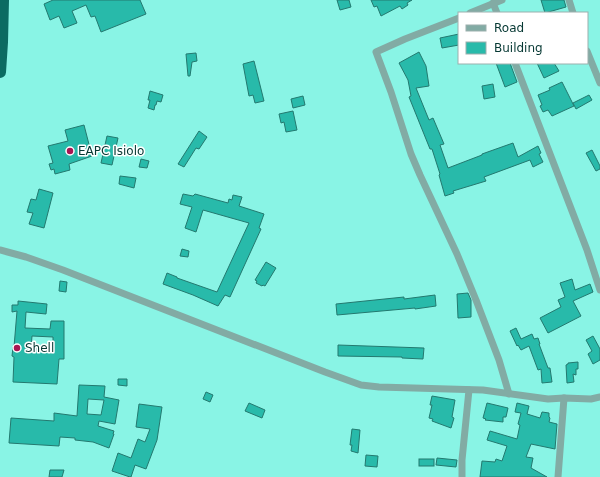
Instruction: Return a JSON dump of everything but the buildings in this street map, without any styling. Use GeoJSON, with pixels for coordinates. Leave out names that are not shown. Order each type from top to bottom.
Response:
{"type":"FeatureCollection","features":[{"type":"Feature","properties":{"kind":"highway"},"geometry":{"type":"LineString","coordinates":[[0,72],[3,0]]}},
{"type":"Feature","properties":{"kind":"street"},"geometry":{"type":"LineString","coordinates":[[472,12],[502,0]]}},
{"type":"Feature","properties":{"kind":"street"},"geometry":{"type":"LineString","coordinates":[[569,0],[573,12]]}},
{"type":"Feature","properties":{"kind":"street"},"geometry":{"type":"LineString","coordinates":[[493,3],[497,12]]}},
{"type":"Feature","properties":{"kind":"street"},"geometry":{"type":"LineString","coordinates":[[458,18],[376,52],[391,92],[411,154],[457,254],[476,300],[499,360],[509,394]]}},
{"type":"Feature","properties":{"kind":"street"},"geometry":{"type":"LineString","coordinates":[[588,53],[600,83]]}},
{"type":"Feature","properties":{"kind":"street"},"geometry":{"type":"LineString","coordinates":[[515,64],[587,250],[600,290]]}},
{"type":"Feature","properties":{"kind":"street"},"geometry":{"type":"LineString","coordinates":[[0,250],[63,270],[361,385],[379,388],[483,390],[548,399],[591,399],[600,397]]}},
{"type":"Feature","properties":{"kind":"street"},"geometry":{"type":"LineString","coordinates":[[462,477],[462,460],[469,390]]}},
{"type":"Feature","properties":{"kind":"street"},"geometry":{"type":"LineString","coordinates":[[558,477],[564,398]]}},
{"type":"Feature","properties":{"kind":"place","name":"EAPC Isiolo"},"geometry":{"type":"Point","coordinates":[70,151]}},
{"type":"Feature","properties":{"kind":"place","name":"Shell"},"geometry":{"type":"Point","coordinates":[17,348]}}]}
